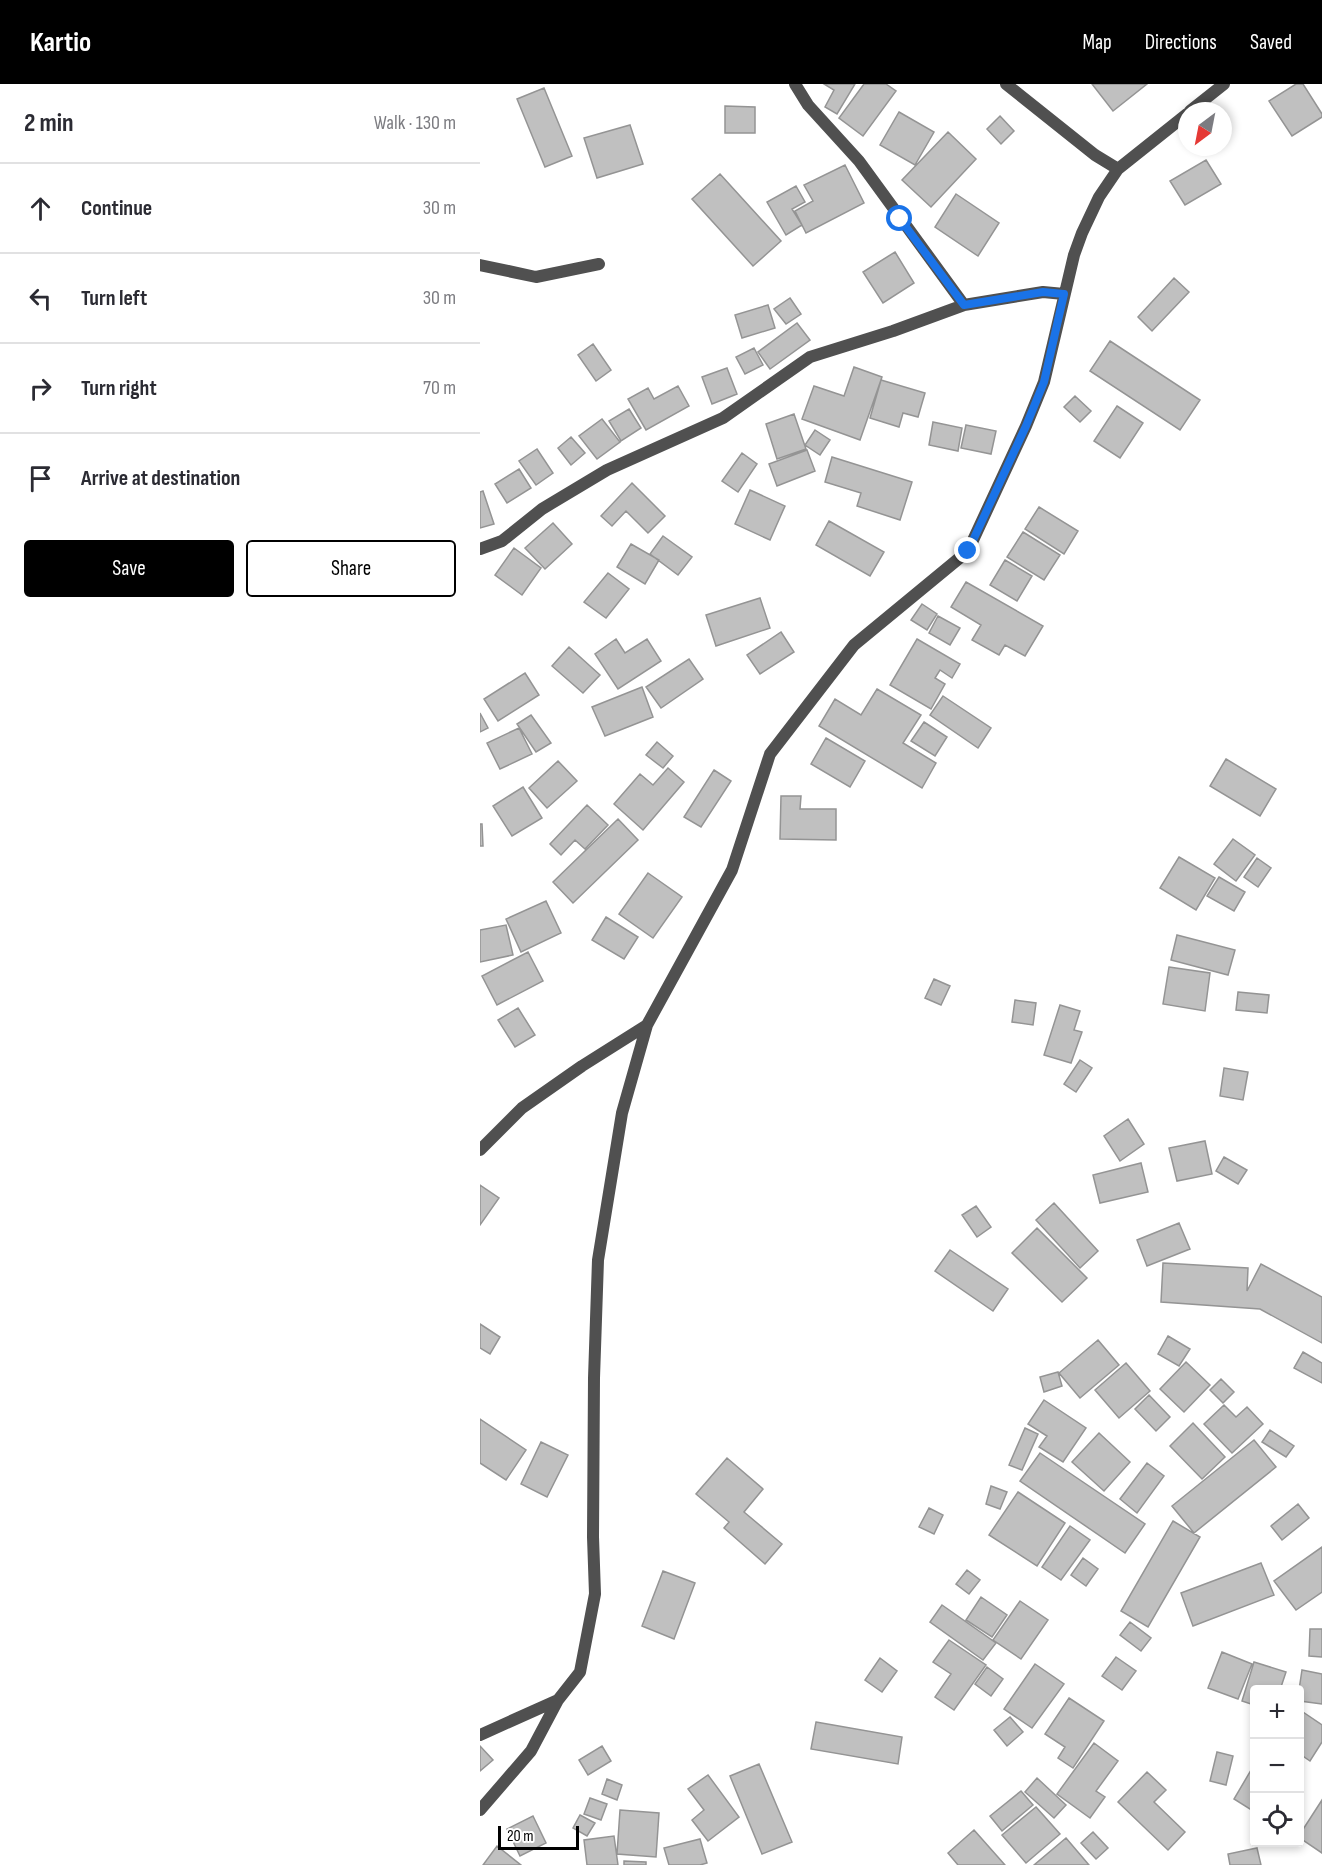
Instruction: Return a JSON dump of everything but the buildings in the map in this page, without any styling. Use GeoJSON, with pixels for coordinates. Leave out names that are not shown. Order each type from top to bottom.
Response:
{"type":"FeatureCollection","features":[{"type":"Feature","properties":{"kind":"street"},"geometry":{"type":"LineString","coordinates":[[795,84],[808,105],[859,161],[964,305]]}},
{"type":"Feature","properties":{"kind":"street"},"geometry":{"type":"LineString","coordinates":[[1006,84],[1095,155],[1118,169]]}},
{"type":"Feature","properties":{"kind":"street"},"geometry":{"type":"LineString","coordinates":[[1202,102],[1224,84]]}},
{"type":"Feature","properties":{"kind":"street"},"geometry":{"type":"LineString","coordinates":[[480,1810],[531,1751],[558,1700],[580,1672],[595,1594],[594,1378],[598,1260],[622,1113],[647,1025],[732,870],[770,754],[854,645],[968,551],[1044,382],[1074,255],[1099,197],[1118,169],[1178,121]]}},
{"type":"Feature","properties":{"kind":"street"},"geometry":{"type":"LineString","coordinates":[[480,265],[536,277],[599,264]]}},
{"type":"Feature","properties":{"kind":"street"},"geometry":{"type":"LineString","coordinates":[[480,549],[502,541],[542,509],[607,470],[723,418],[810,357],[893,331],[964,305],[1043,292],[1064,294]]}},
{"type":"Feature","properties":{"kind":"street"},"geometry":{"type":"LineString","coordinates":[[480,1150],[522,1108],[647,1025]]}},
{"type":"Feature","properties":{"kind":"street"},"geometry":{"type":"LineString","coordinates":[[480,1735],[558,1700]]}},
{"type":"Feature","properties":{"kind":"route"},"geometry":{"type":"LineString","coordinates":[[900,219],[964,305],[1043,292],[1064,294],[1044,382],[968,551]]}}]}
